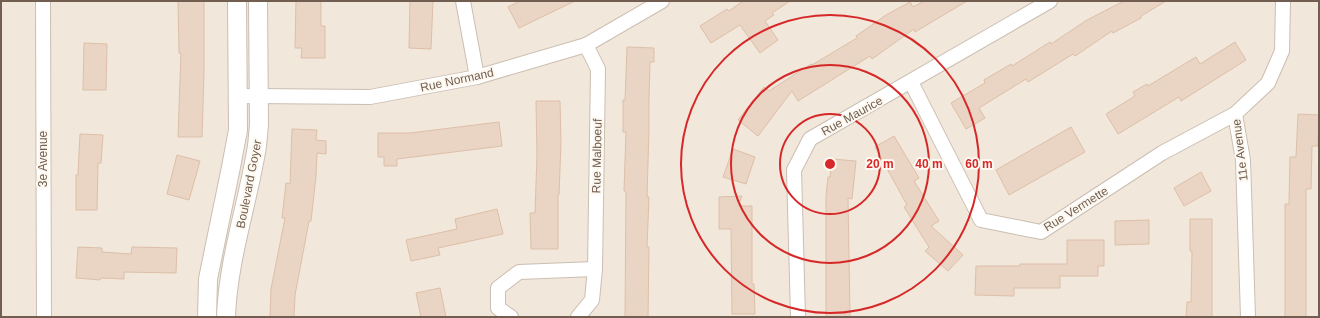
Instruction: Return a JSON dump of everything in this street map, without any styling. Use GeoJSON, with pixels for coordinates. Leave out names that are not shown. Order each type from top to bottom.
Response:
{"type":"FeatureCollection","features":[{"type":"Feature","properties":{"kind":"street","name":"3e Avenue"},"geometry":{"type":"LineString","coordinates":[[43,1],[44,317]]}},
{"type":"Feature","properties":{"kind":"street","name":"Boulevard Goyer"},"geometry":{"type":"LineString","coordinates":[[207,317],[208,279],[236,141],[238,117],[237,1]]}},
{"type":"Feature","properties":{"kind":"street","name":"Boulevard Goyer"},"geometry":{"type":"LineString","coordinates":[[226,317],[230,276],[258,146],[258,1]]}},
{"type":"Feature","properties":{"kind":"street"},"geometry":{"type":"LineString","coordinates":[[463,1],[476,77]]}},
{"type":"Feature","properties":{"kind":"street","name":"Rue Normand"},"geometry":{"type":"LineString","coordinates":[[238,96],[370,97],[476,77],[586,45],[662,1]]}},
{"type":"Feature","properties":{"kind":"street","name":"Rue Maurice"},"geometry":{"type":"LineString","coordinates":[[798,317],[794,170],[810,139],[1050,1]]}},
{"type":"Feature","properties":{"kind":"street","name":"11e Avenue"},"geometry":{"type":"LineString","coordinates":[[1248,317],[1243,160],[1235,114],[1268,83],[1282,51],[1283,1]]}},
{"type":"Feature","properties":{"kind":"street","name":"Rue Malboeuf"},"geometry":{"type":"LineString","coordinates":[[578,317],[592,300],[595,269],[598,69],[586,45]]}},
{"type":"Feature","properties":{"kind":"street","name":"Rue Vermette"},"geometry":{"type":"LineString","coordinates":[[911,82],[981,220],[1041,232],[1162,153],[1235,114]]}},
{"type":"Feature","properties":{"kind":"street"},"geometry":{"type":"LineString","coordinates":[[511,317],[498,308],[498,288],[519,272],[595,269]]}},
{"type":"Feature","properties":{"kind":"shaded area"},"geometry":{"type":"Polygon","coordinates":[[[1,1],[1319,1],[1319,317],[1,317],[1,1]]]}},
{"type":"Feature","properties":{"kind":"building"},"geometry":{"type":"Polygon","coordinates":[[[178,1],[204,1],[202,137],[178,137],[181,53],[179,53],[178,1]]]}},
{"type":"Feature","properties":{"kind":"building"},"geometry":{"type":"Polygon","coordinates":[[[296,1],[321,1],[321,26],[325,26],[325,58],[301,58],[302,48],[295,48],[296,1]]]}},
{"type":"Feature","properties":{"kind":"building"},"geometry":{"type":"Polygon","coordinates":[[[410,1],[433,1],[431,49],[409,48],[410,1]]]}},
{"type":"Feature","properties":{"kind":"building"},"geometry":{"type":"Polygon","coordinates":[[[520,1],[575,1],[519,28],[508,7],[520,1]]]}},
{"type":"Feature","properties":{"kind":"building"},"geometry":{"type":"Polygon","coordinates":[[[743,1],[790,1],[772,13],[774,15],[765,21],[778,40],[760,53],[740,25],[711,43],[700,26],[727,9],[729,11],[743,1]]]}},
{"type":"Feature","properties":{"kind":"building"},"geometry":{"type":"Polygon","coordinates":[[[924,1],[967,1],[915,32],[914,29],[872,59],[870,56],[798,101],[792,91],[758,136],[738,120],[764,87],[769,91],[811,64],[812,65],[857,38],[856,36],[886,15],[910,2],[913,7],[924,1]]]}},
{"type":"Feature","properties":{"kind":"building"},"geometry":{"type":"Polygon","coordinates":[[[1124,1],[1166,1],[1141,16],[1141,18],[1113,33],[1112,31],[1075,56],[1073,54],[1028,82],[1026,79],[979,108],[985,118],[966,129],[951,103],[985,83],[984,80],[1011,64],[1012,66],[1050,42],[1051,44],[1087,20],[1124,1]]]}},
{"type":"Feature","properties":{"kind":"building"},"geometry":{"type":"Polygon","coordinates":[[[1235,42],[1246,60],[1181,101],[1179,97],[1118,134],[1106,114],[1135,96],[1133,92],[1147,84],[1148,86],[1196,57],[1200,64],[1235,42]]]}},
{"type":"Feature","properties":{"kind":"building"},"geometry":{"type":"Polygon","coordinates":[[[84,43],[107,44],[106,90],[83,90],[84,43]]]}},
{"type":"Feature","properties":{"kind":"building"},"geometry":{"type":"Polygon","coordinates":[[[627,47],[654,48],[654,62],[650,62],[649,100],[647,197],[649,197],[647,247],[649,247],[648,317],[625,317],[626,192],[624,191],[626,132],[623,132],[623,100],[625,100],[627,47]]]}},
{"type":"Feature","properties":{"kind":"building"},"geometry":{"type":"Polygon","coordinates":[[[536,101],[560,101],[561,142],[558,195],[558,249],[531,249],[530,213],[535,213],[537,155],[536,101]]]}},
{"type":"Feature","properties":{"kind":"building"},"geometry":{"type":"Polygon","coordinates":[[[1298,114],[1319,115],[1318,146],[1312,146],[1311,189],[1306,189],[1306,317],[1285,317],[1285,204],[1289,204],[1290,157],[1296,157],[1298,114]]]}},
{"type":"Feature","properties":{"kind":"building"},"geometry":{"type":"Polygon","coordinates":[[[499,122],[502,146],[397,159],[397,166],[384,166],[384,157],[378,157],[378,133],[410,133],[499,122]]]}},
{"type":"Feature","properties":{"kind":"building"},"geometry":{"type":"Polygon","coordinates":[[[1071,127],[1085,152],[1009,195],[996,170],[1071,127]]]}},
{"type":"Feature","properties":{"kind":"building"},"geometry":{"type":"Polygon","coordinates":[[[292,129],[317,130],[316,140],[326,141],[326,154],[317,153],[311,221],[309,221],[295,295],[294,317],[270,317],[271,289],[285,218],[282,218],[286,183],[290,184],[292,129]]]}},
{"type":"Feature","properties":{"kind":"building"},"geometry":{"type":"Polygon","coordinates":[[[80,134],[103,135],[101,163],[98,163],[97,210],[76,210],[76,175],[78,175],[80,134]]]}},
{"type":"Feature","properties":{"kind":"building"},"geometry":{"type":"Polygon","coordinates":[[[894,136],[919,178],[914,181],[939,221],[931,226],[963,255],[948,271],[925,251],[929,247],[904,207],[907,205],[875,147],[894,136]]]}},
{"type":"Feature","properties":{"kind":"building"},"geometry":{"type":"Polygon","coordinates":[[[733,149],[755,157],[746,184],[723,177],[733,149]]]}},
{"type":"Feature","properties":{"kind":"building"},"geometry":{"type":"Polygon","coordinates":[[[177,155],[200,161],[189,200],[167,194],[177,155]]]}},
{"type":"Feature","properties":{"kind":"building"},"geometry":{"type":"Polygon","coordinates":[[[832,159],[856,161],[852,199],[848,198],[850,317],[826,317],[826,196],[832,159]]]}},
{"type":"Feature","properties":{"kind":"building"},"geometry":{"type":"Polygon","coordinates":[[[1201,172],[1211,191],[1184,206],[1174,188],[1201,172]]]}},
{"type":"Feature","properties":{"kind":"building"},"geometry":{"type":"Polygon","coordinates":[[[742,196],[738,206],[752,206],[752,284],[754,284],[755,314],[732,314],[731,229],[719,229],[719,197],[742,196]]]}},
{"type":"Feature","properties":{"kind":"building"},"geometry":{"type":"Polygon","coordinates":[[[497,209],[503,234],[438,248],[440,255],[411,261],[406,240],[457,229],[455,219],[497,209]]]}},
{"type":"Feature","properties":{"kind":"building"},"geometry":{"type":"Polygon","coordinates":[[[1190,219],[1212,219],[1212,317],[1186,317],[1187,302],[1191,302],[1192,251],[1190,251],[1190,219]]]}},
{"type":"Feature","properties":{"kind":"building"},"geometry":{"type":"Polygon","coordinates":[[[1149,220],[1149,244],[1115,245],[1115,221],[1149,220]]]}},
{"type":"Feature","properties":{"kind":"building"},"geometry":{"type":"Polygon","coordinates":[[[1067,240],[1104,240],[1104,266],[1098,266],[1098,276],[1060,276],[1060,288],[1014,288],[1014,296],[975,295],[976,266],[1067,264],[1067,240]]]}},
{"type":"Feature","properties":{"kind":"building"},"geometry":{"type":"Polygon","coordinates":[[[78,247],[102,248],[102,252],[131,254],[132,247],[177,248],[176,273],[124,272],[124,279],[101,278],[100,280],[76,278],[78,247]]]}},
{"type":"Feature","properties":{"kind":"building"},"geometry":{"type":"Polygon","coordinates":[[[440,288],[446,317],[421,317],[416,293],[440,288]]]}}]}
